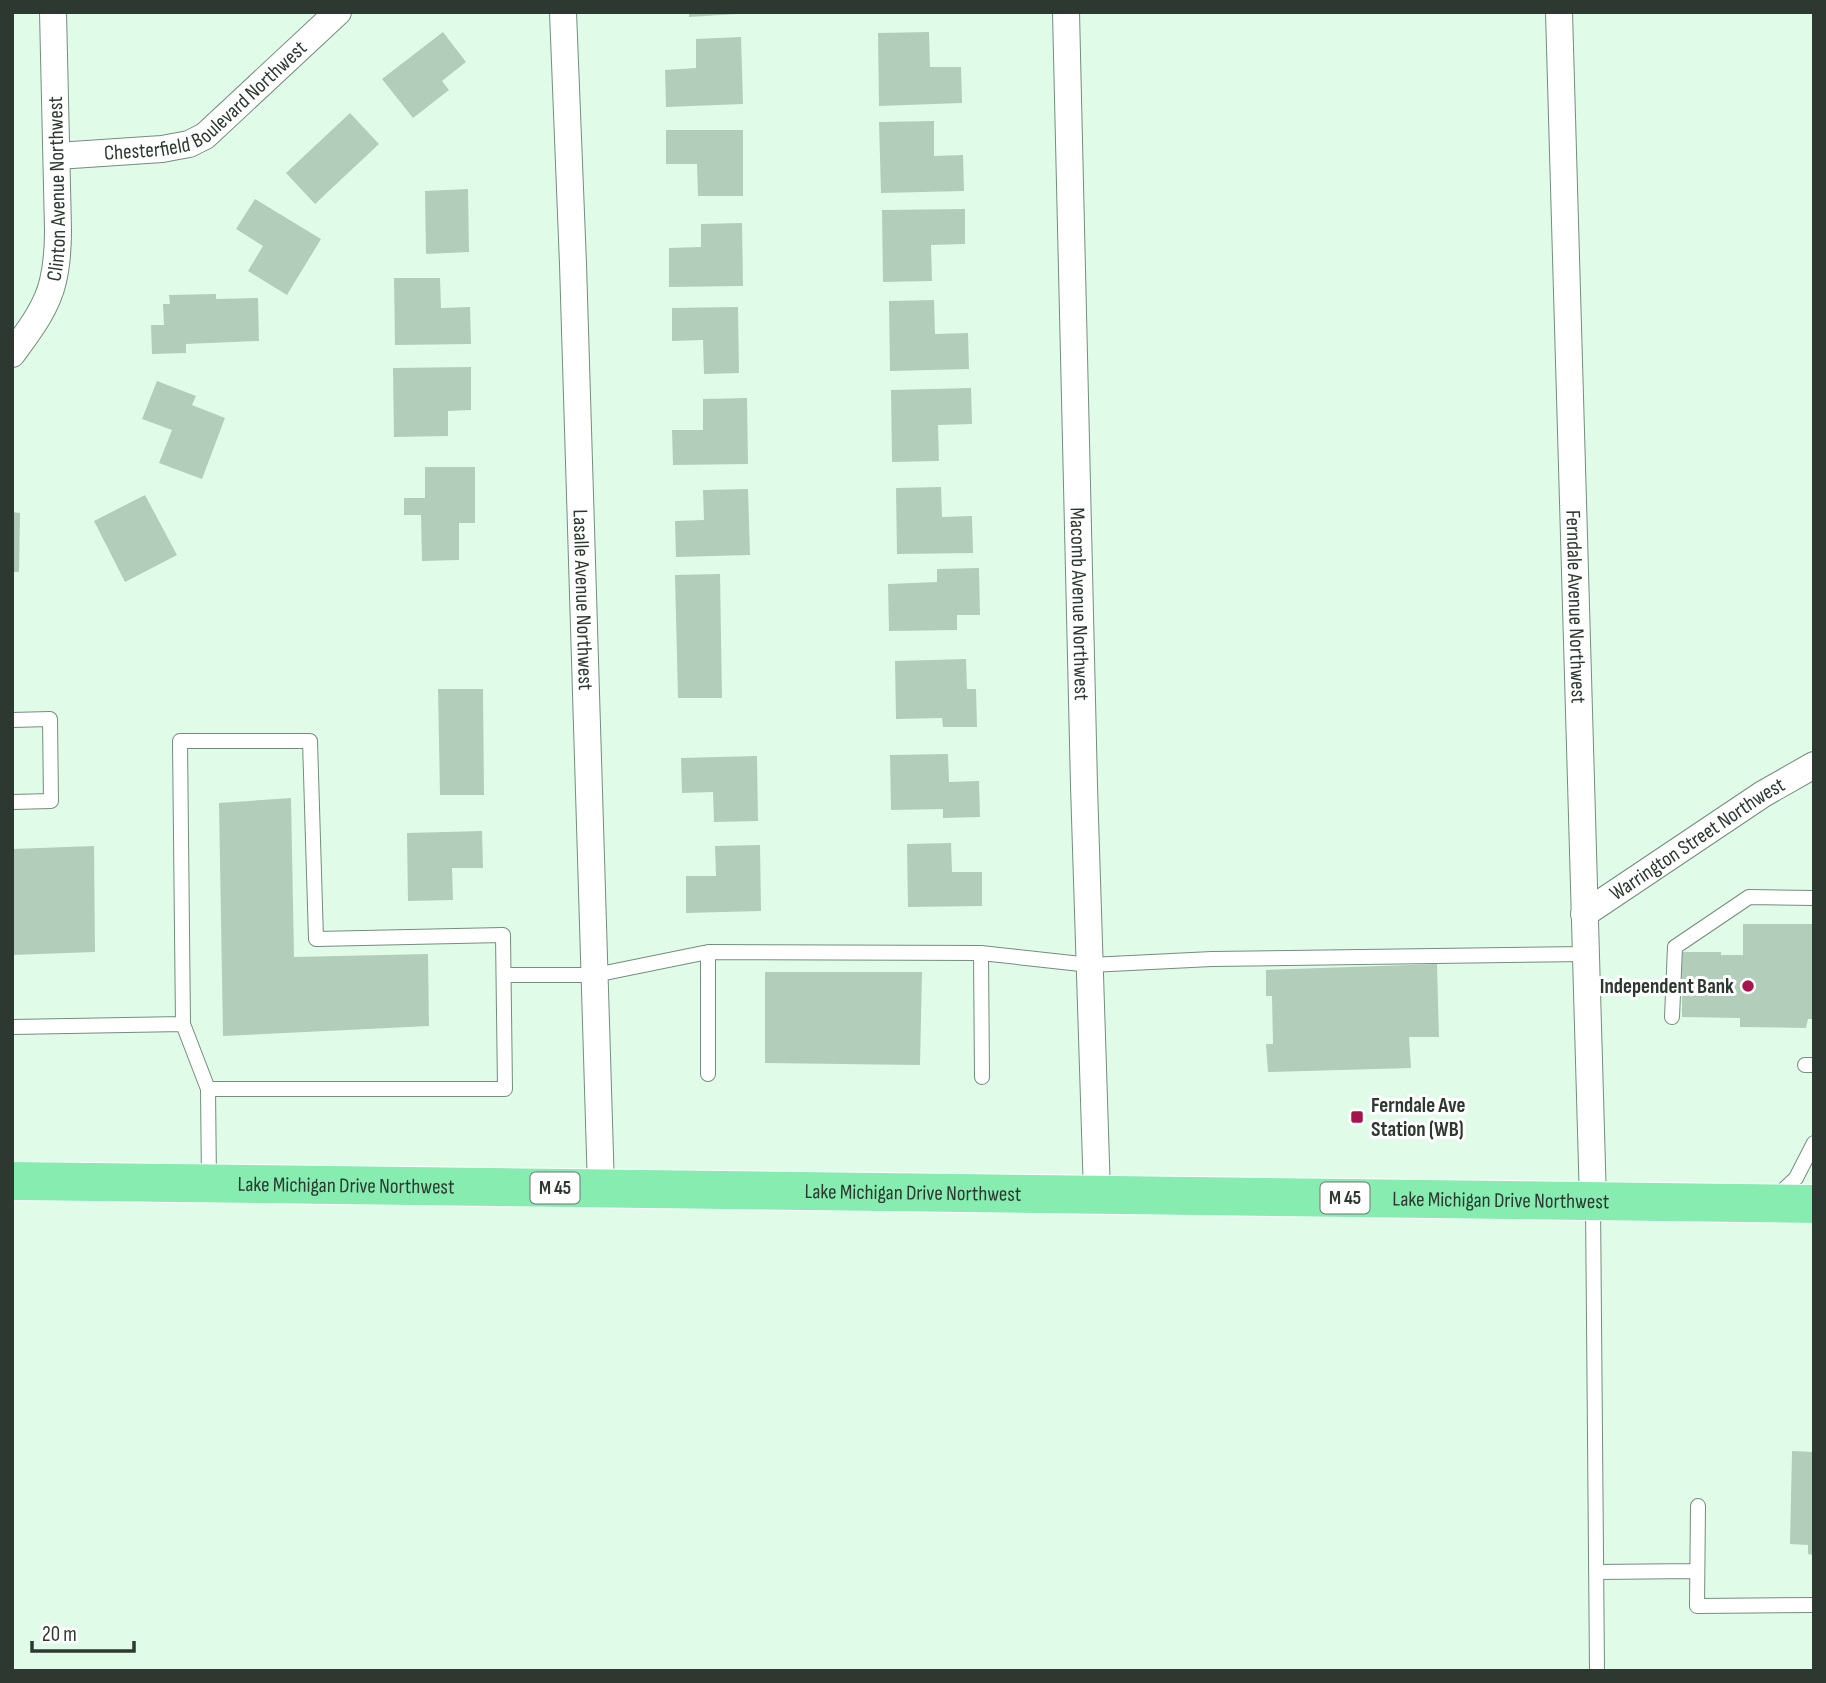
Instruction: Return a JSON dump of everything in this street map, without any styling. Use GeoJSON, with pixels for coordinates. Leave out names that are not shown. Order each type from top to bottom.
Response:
{"type":"FeatureCollection","features":[{"type":"Feature","properties":{"kind":"highway","name":"Lake Michigan Drive Northwest"},"geometry":{"type":"LineString","coordinates":[[12,1181],[1814,1204]]}},
{"type":"Feature","properties":{"kind":"street","name":"Clinton Avenue Northwest"},"geometry":{"type":"LineString","coordinates":[[12,354],[38,316],[53,284],[57,259],[53,12]]}},
{"type":"Feature","properties":{"kind":"street","name":"Chesterfield Boulevard Northwest"},"geometry":{"type":"LineString","coordinates":[[57,156],[162,149],[189,144],[205,136],[338,12]]}},
{"type":"Feature","properties":{"kind":"street","name":"Lasalle Avenue Northwest"},"geometry":{"type":"LineString","coordinates":[[563,12],[601,1188]]}},
{"type":"Feature","properties":{"kind":"street","name":"Macomb Avenue Northwest"},"geometry":{"type":"LineString","coordinates":[[1066,12],[1083,759],[1097,1194]]}},
{"type":"Feature","properties":{"kind":"street","name":"Ferndale Avenue Northwest"},"geometry":{"type":"LineString","coordinates":[[1559,12],[1593,1201]]}},
{"type":"Feature","properties":{"kind":"street","name":"Warrington Street Northwest"},"geometry":{"type":"LineString","coordinates":[[1584,914],[1763,794],[1812,769]]}},
{"type":"Feature","properties":{"kind":"lane"},"geometry":{"type":"LineString","coordinates":[[12,720],[50,719],[51,801],[12,802]]}},
{"type":"Feature","properties":{"kind":"lane"},"geometry":{"type":"LineString","coordinates":[[208,1088],[505,1088],[503,935],[316,939],[310,741],[180,741],[183,1024],[208,1088],[209,1184]]}},
{"type":"Feature","properties":{"kind":"lane"},"geometry":{"type":"LineString","coordinates":[[1672,1017],[1675,947],[1749,897],[1814,898]]}},
{"type":"Feature","properties":{"kind":"lane"},"geometry":{"type":"LineString","coordinates":[[708,952],[708,1074]]}},
{"type":"Feature","properties":{"kind":"lane"},"geometry":{"type":"LineString","coordinates":[[504,975],[595,975],[708,952],[981,953],[1090,965],[1212,958],[1585,954]]}},
{"type":"Feature","properties":{"kind":"lane"},"geometry":{"type":"LineString","coordinates":[[981,953],[982,1077]]}},
{"type":"Feature","properties":{"kind":"lane"},"geometry":{"type":"LineString","coordinates":[[12,1027],[183,1024]]}},
{"type":"Feature","properties":{"kind":"lane"},"geometry":{"type":"LineString","coordinates":[[1770,1203],[1796,1178],[1814,1143]]}},
{"type":"Feature","properties":{"kind":"lane"},"geometry":{"type":"LineString","coordinates":[[1593,1201],[1597,1671]]}},
{"type":"Feature","properties":{"kind":"lane"},"geometry":{"type":"LineString","coordinates":[[1698,1506],[1697,1606],[1814,1605]]}},
{"type":"Feature","properties":{"kind":"lane"},"geometry":{"type":"LineString","coordinates":[[1595,1572],[1697,1571]]}},
{"type":"Feature","properties":{"kind":"building"},"geometry":{"type":"Polygon","coordinates":[[[689,12],[737,12],[737,14],[689,17],[689,12]]]}},
{"type":"Feature","properties":{"kind":"building"},"geometry":{"type":"Polygon","coordinates":[[[443,32],[466,62],[442,81],[449,90],[413,118],[382,79],[443,32]]]}},
{"type":"Feature","properties":{"kind":"building"},"geometry":{"type":"Polygon","coordinates":[[[929,32],[930,67],[961,67],[962,103],[879,106],[878,33],[929,32]]]}},
{"type":"Feature","properties":{"kind":"building"},"geometry":{"type":"Polygon","coordinates":[[[741,37],[743,104],[666,107],[665,70],[696,68],[696,39],[741,37]]]}},
{"type":"Feature","properties":{"kind":"building"},"geometry":{"type":"Polygon","coordinates":[[[350,113],[379,144],[315,204],[286,173],[350,113]]]}},
{"type":"Feature","properties":{"kind":"building"},"geometry":{"type":"Polygon","coordinates":[[[934,121],[934,156],[963,155],[964,191],[881,193],[879,122],[934,121]]]}},
{"type":"Feature","properties":{"kind":"building"},"geometry":{"type":"Polygon","coordinates":[[[666,130],[743,130],[743,196],[698,196],[697,164],[666,164],[666,130]]]}},
{"type":"Feature","properties":{"kind":"building"},"geometry":{"type":"Polygon","coordinates":[[[468,189],[469,252],[426,254],[425,191],[468,189]]]}},
{"type":"Feature","properties":{"kind":"building"},"geometry":{"type":"Polygon","coordinates":[[[255,199],[321,239],[287,295],[248,271],[263,246],[236,229],[255,199]]]}},
{"type":"Feature","properties":{"kind":"building"},"geometry":{"type":"Polygon","coordinates":[[[965,209],[965,244],[931,245],[932,281],[883,282],[882,210],[965,209]]]}},
{"type":"Feature","properties":{"kind":"building"},"geometry":{"type":"Polygon","coordinates":[[[742,223],[743,286],[669,287],[669,248],[701,247],[701,224],[742,223]]]}},
{"type":"Feature","properties":{"kind":"building"},"geometry":{"type":"Polygon","coordinates":[[[394,278],[440,278],[441,308],[470,307],[471,344],[395,345],[394,278]]]}},
{"type":"Feature","properties":{"kind":"building"},"geometry":{"type":"Polygon","coordinates":[[[216,294],[216,299],[258,298],[259,341],[186,344],[186,353],[152,354],[151,325],[164,325],[163,304],[170,304],[169,295],[216,294]]]}},
{"type":"Feature","properties":{"kind":"building"},"geometry":{"type":"Polygon","coordinates":[[[934,300],[935,334],[968,333],[969,369],[890,371],[889,301],[934,300]]]}},
{"type":"Feature","properties":{"kind":"building"},"geometry":{"type":"Polygon","coordinates":[[[738,307],[739,373],[704,374],[703,340],[672,341],[672,308],[738,307]]]}},
{"type":"Feature","properties":{"kind":"building"},"geometry":{"type":"Polygon","coordinates":[[[471,367],[471,410],[448,411],[448,436],[394,437],[393,368],[471,367]]]}},
{"type":"Feature","properties":{"kind":"building"},"geometry":{"type":"Polygon","coordinates":[[[157,381],[196,396],[192,405],[225,418],[202,479],[159,463],[172,430],[142,419],[157,381]]]}},
{"type":"Feature","properties":{"kind":"building"},"geometry":{"type":"Polygon","coordinates":[[[971,388],[972,424],[938,425],[939,461],[892,462],[891,390],[971,388]]]}},
{"type":"Feature","properties":{"kind":"building"},"geometry":{"type":"Polygon","coordinates":[[[747,398],[748,464],[673,465],[672,430],[703,430],[703,399],[747,398]]]}},
{"type":"Feature","properties":{"kind":"building"},"geometry":{"type":"Polygon","coordinates":[[[425,467],[475,467],[475,523],[459,523],[459,560],[422,561],[421,515],[404,515],[404,498],[425,498],[425,467]]]}},
{"type":"Feature","properties":{"kind":"building"},"geometry":{"type":"Polygon","coordinates":[[[941,487],[942,517],[972,516],[973,553],[897,554],[896,488],[941,487]]]}},
{"type":"Feature","properties":{"kind":"building"},"geometry":{"type":"Polygon","coordinates":[[[748,489],[750,555],[676,557],[675,521],[704,520],[703,490],[748,489]]]}},
{"type":"Feature","properties":{"kind":"building"},"geometry":{"type":"Polygon","coordinates":[[[145,495],[177,555],[125,582],[94,521],[145,495]]]}},
{"type":"Feature","properties":{"kind":"building"},"geometry":{"type":"Polygon","coordinates":[[[12,512],[20,513],[19,572],[12,572],[12,512]]]}},
{"type":"Feature","properties":{"kind":"building"},"geometry":{"type":"Polygon","coordinates":[[[979,568],[980,615],[957,615],[957,630],[889,631],[888,584],[937,582],[937,569],[979,568]]]}},
{"type":"Feature","properties":{"kind":"building"},"geometry":{"type":"Polygon","coordinates":[[[720,574],[722,698],[678,698],[675,575],[720,574]]]}},
{"type":"Feature","properties":{"kind":"building"},"geometry":{"type":"Polygon","coordinates":[[[966,659],[967,689],[976,689],[977,727],[943,727],[942,718],[896,719],[895,661],[966,659]]]}},
{"type":"Feature","properties":{"kind":"building"},"geometry":{"type":"Polygon","coordinates":[[[438,689],[483,689],[484,795],[440,795],[438,689]]]}},
{"type":"Feature","properties":{"kind":"building"},"geometry":{"type":"Polygon","coordinates":[[[948,754],[949,782],[979,781],[980,817],[943,818],[943,809],[891,810],[890,755],[948,754]]]}},
{"type":"Feature","properties":{"kind":"building"},"geometry":{"type":"Polygon","coordinates":[[[757,756],[758,821],[714,822],[713,792],[682,793],[681,758],[757,756]]]}},
{"type":"Feature","properties":{"kind":"building"},"geometry":{"type":"Polygon","coordinates":[[[291,798],[294,957],[428,954],[429,1026],[223,1036],[219,803],[291,798]]]}},
{"type":"Feature","properties":{"kind":"building"},"geometry":{"type":"Polygon","coordinates":[[[482,831],[483,868],[452,868],[453,900],[408,901],[407,833],[482,831]]]}},
{"type":"Feature","properties":{"kind":"building"},"geometry":{"type":"Polygon","coordinates":[[[951,843],[952,872],[982,872],[982,906],[908,907],[907,844],[951,843]]]}},
{"type":"Feature","properties":{"kind":"building"},"geometry":{"type":"Polygon","coordinates":[[[760,845],[761,911],[686,913],[686,876],[716,876],[715,846],[760,845]]]}},
{"type":"Feature","properties":{"kind":"building"},"geometry":{"type":"Polygon","coordinates":[[[94,846],[95,952],[12,955],[12,849],[94,846]]]}},
{"type":"Feature","properties":{"kind":"building","name":"Independent Bank"},"geometry":{"type":"Polygon","coordinates":[[[1743,924],[1814,924],[1814,1019],[1808,1019],[1806,1028],[1740,1027],[1740,1018],[1682,1017],[1682,952],[1743,955],[1743,924]]]}},
{"type":"Feature","properties":{"kind":"building"},"geometry":{"type":"Polygon","coordinates":[[[1437,964],[1439,1037],[1409,1037],[1411,1068],[1268,1072],[1266,1044],[1273,1044],[1272,996],[1266,996],[1266,970],[1437,964]]]}},
{"type":"Feature","properties":{"kind":"building"},"geometry":{"type":"Polygon","coordinates":[[[765,972],[922,972],[920,1065],[765,1063],[765,972]]]}},
{"type":"Feature","properties":{"kind":"building"},"geometry":{"type":"Polygon","coordinates":[[[1792,1451],[1814,1452],[1814,1555],[1808,1554],[1808,1545],[1790,1544],[1792,1451]]]}},
{"type":"Feature","properties":{"kind":"place","name":"Independent Bank"},"geometry":{"type":"Point","coordinates":[1748,986]}},
{"type":"Feature","properties":{"kind":"place","name":"Ferndale Ave Station (WB)"},"geometry":{"type":"Point","coordinates":[1357,1117]}}]}
